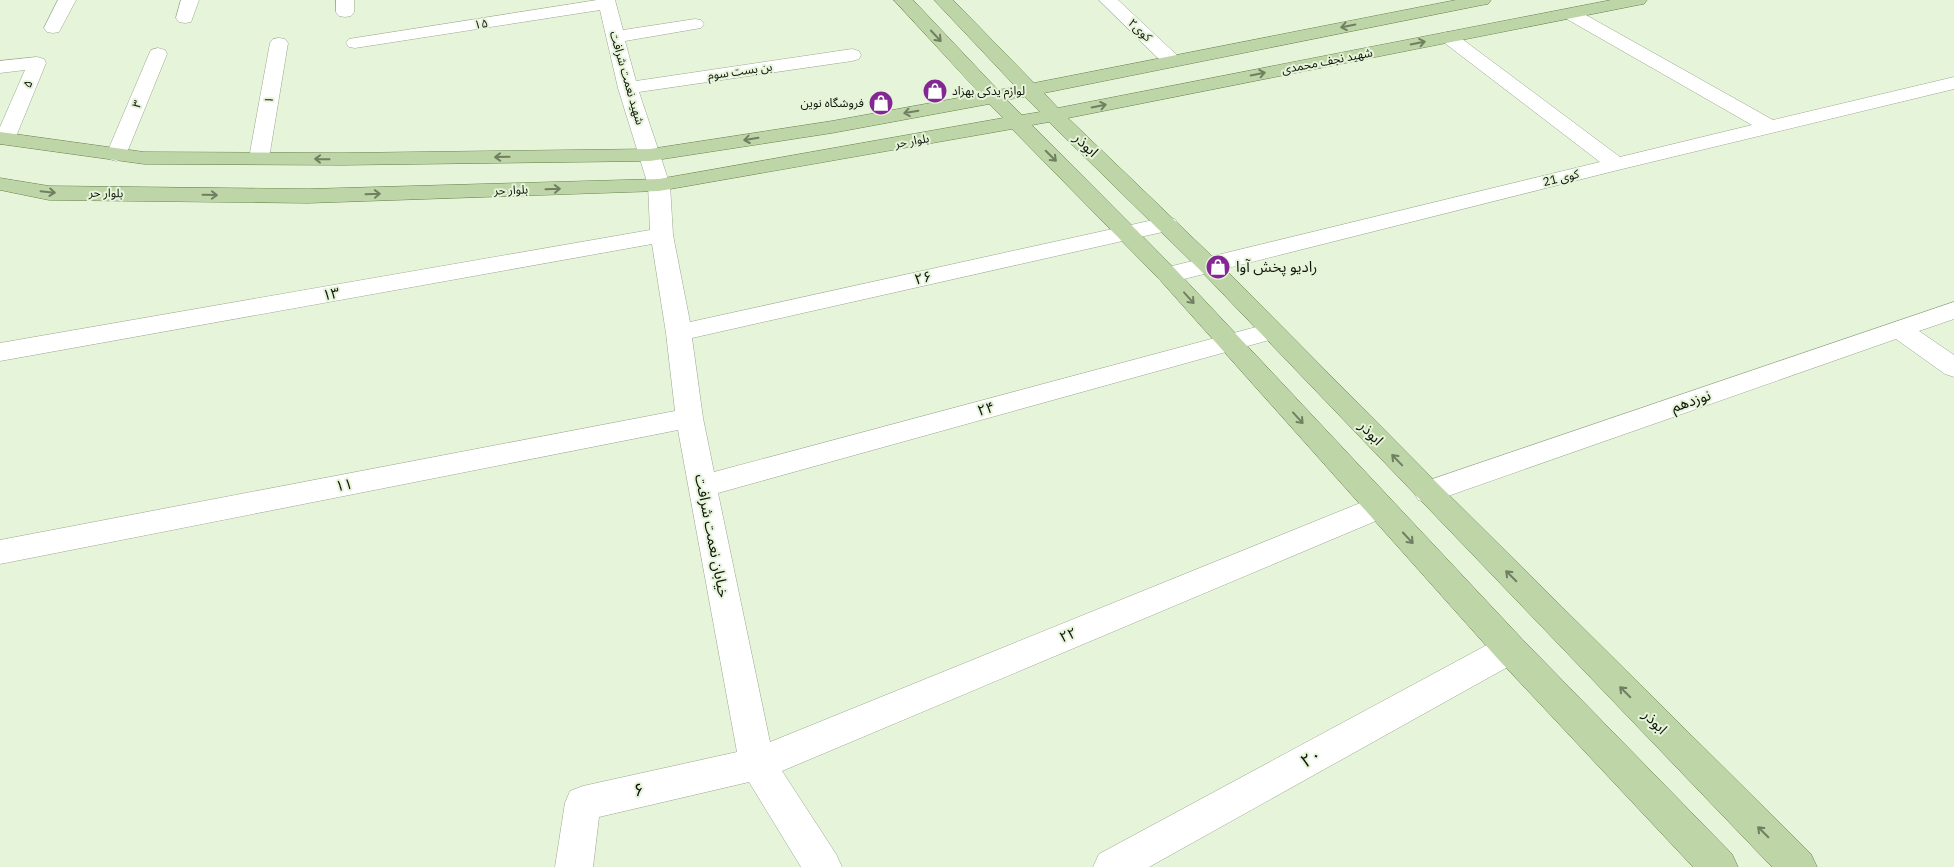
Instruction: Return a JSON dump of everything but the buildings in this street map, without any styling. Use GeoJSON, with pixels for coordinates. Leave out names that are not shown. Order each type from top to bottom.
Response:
{"type":"FeatureCollection","features":[{"type":"Feature","properties":{"kind":"main road"},"geometry":{"type":"LineString","coordinates":[[903,0],[1017,122],[1168,275],[1510,648],[1719,867]]}},
{"type":"Feature","properties":{"kind":"main road","name":"ابوذر"},"geometry":{"type":"LineString","coordinates":[[943,0],[1054,114],[1209,266],[1428,492],[1798,867]]}},
{"type":"Feature","properties":{"kind":"main road"},"geometry":{"type":"LineString","coordinates":[[994,97],[1482,0]]}},
{"type":"Feature","properties":{"kind":"main road"},"geometry":{"type":"LineString","coordinates":[[1550,0],[1571,14]]}},
{"type":"Feature","properties":{"kind":"main road","name":"شهید نجف محمدی"},"geometry":{"type":"LineString","coordinates":[[1017,122],[1638,0]]}},
{"type":"Feature","properties":{"kind":"main road","name":"بلوار حر"},"geometry":{"type":"LineString","coordinates":[[2,139],[144,158],[342,160],[650,155],[832,127],[994,97]]}},
{"type":"Feature","properties":{"kind":"main road","name":"بلوار حر"},"geometry":{"type":"LineString","coordinates":[[0,184],[49,193],[308,196],[659,185],[1017,122]]}},
{"type":"Feature","properties":{"kind":"street"},"geometry":{"type":"LineString","coordinates":[[53,28],[67,0]]}},
{"type":"Feature","properties":{"kind":"street"},"geometry":{"type":"LineString","coordinates":[[185,18],[190,0]]}},
{"type":"Feature","properties":{"kind":"street","name":"کوی۲"},"geometry":{"type":"LineString","coordinates":[[1108,0],[1172,61]]}},
{"type":"Feature","properties":{"kind":"street","name":"شهید نعمت شرافت"},"geometry":{"type":"LineString","coordinates":[[607,2],[628,88],[659,185]]}},
{"type":"Feature","properties":{"kind":"street","name":"۱۵"},"geometry":{"type":"LineString","coordinates":[[355,43],[607,2]]}},
{"type":"Feature","properties":{"kind":"street"},"geometry":{"type":"LineString","coordinates":[[1571,14],[1772,128]]}},
{"type":"Feature","properties":{"kind":"street"},"geometry":{"type":"LineString","coordinates":[[615,36],[695,24]]}},
{"type":"Feature","properties":{"kind":"street"},"geometry":{"type":"LineString","coordinates":[[1448,37],[1616,164]]}},
{"type":"Feature","properties":{"kind":"street","name":"۱"},"geometry":{"type":"LineString","coordinates":[[259,158],[279,43]]}},
{"type":"Feature","properties":{"kind":"street","name":"۳"},"geometry":{"type":"LineString","coordinates":[[116,155],[158,54]]}},
{"type":"Feature","properties":{"kind":"street","name":"بن بست سوم"},"geometry":{"type":"LineString","coordinates":[[628,88],[852,55]]}},
{"type":"Feature","properties":{"kind":"street","name":"۵"},"geometry":{"type":"LineString","coordinates":[[0,68],[37,63],[2,139]]}},
{"type":"Feature","properties":{"kind":"street","name":"کوی 21"},"geometry":{"type":"LineString","coordinates":[[1168,275],[1616,164],[1954,83]]}},
{"type":"Feature","properties":{"kind":"street","name":"خیابان نعمت شرافت"},"geometry":{"type":"LineString","coordinates":[[659,185],[662,235],[679,333],[689,418],[757,764],[823,867]]}},
{"type":"Feature","properties":{"kind":"street","name":"۲۶"},"geometry":{"type":"LineString","coordinates":[[679,333],[1167,224]]}},
{"type":"Feature","properties":{"kind":"street","name":"۱۳"},"geometry":{"type":"LineString","coordinates":[[0,352],[662,235]]}},
{"type":"Feature","properties":{"kind":"street","name":"نوزدهم"},"geometry":{"type":"LineString","coordinates":[[1428,492],[1954,310]]}},
{"type":"Feature","properties":{"kind":"street"},"geometry":{"type":"LineString","coordinates":[[1899,329],[1954,368]]}},
{"type":"Feature","properties":{"kind":"street","name":"۲۴"},"geometry":{"type":"LineString","coordinates":[[702,486],[1271,331]]}},
{"type":"Feature","properties":{"kind":"street","name":"۱۱"},"geometry":{"type":"LineString","coordinates":[[0,552],[689,418]]}},
{"type":"Feature","properties":{"kind":"street","name":"۲۲"},"geometry":{"type":"LineString","coordinates":[[757,764],[1380,507]]}},
{"type":"Feature","properties":{"kind":"street","name":"۲۰"},"geometry":{"type":"LineString","coordinates":[[1112,867],[1510,648]]}},
{"type":"Feature","properties":{"kind":"street","name":"۶"},"geometry":{"type":"LineString","coordinates":[[574,867],[583,803],[757,764]]}},
{"type":"Feature","properties":{"kind":"place","name":"لوازم یدکی بهزاد"},"geometry":{"type":"Point","coordinates":[935,91]}},
{"type":"Feature","properties":{"kind":"place","name":"فروشگاه نوین"},"geometry":{"type":"Point","coordinates":[881,103]}},
{"type":"Feature","properties":{"kind":"place","name":"رادیو پخش آوا"},"geometry":{"type":"Point","coordinates":[1218,267]}}]}
